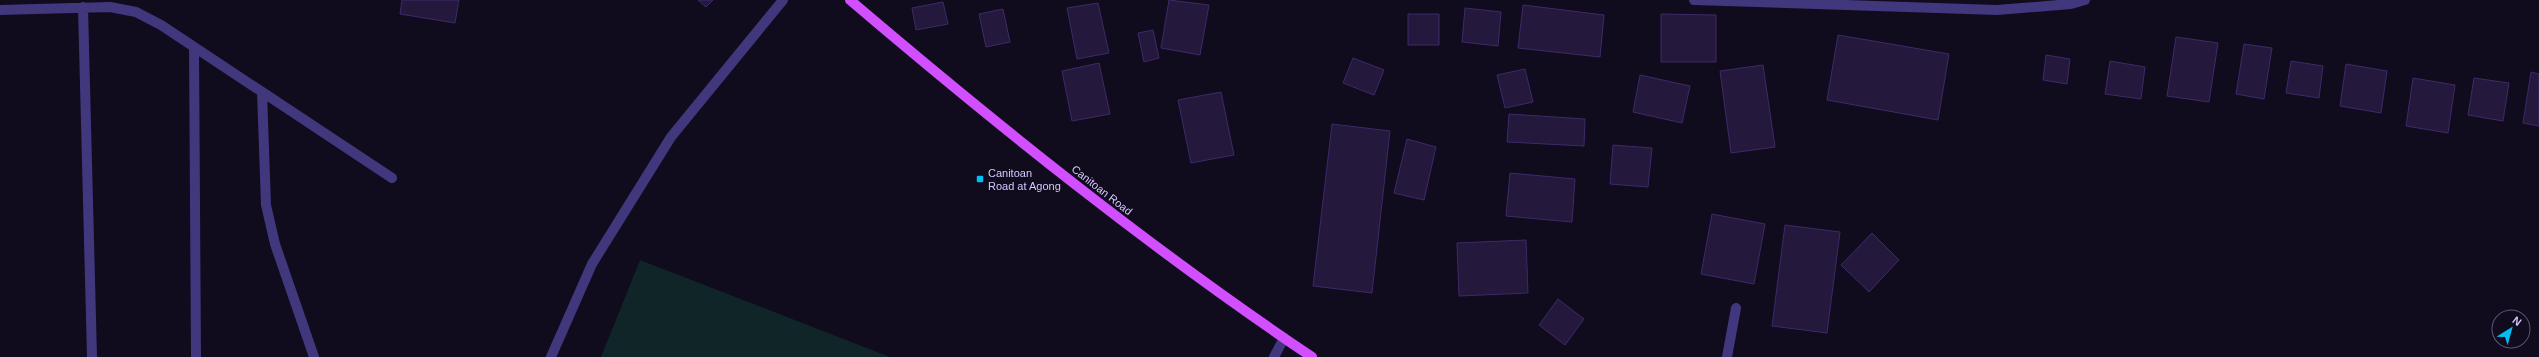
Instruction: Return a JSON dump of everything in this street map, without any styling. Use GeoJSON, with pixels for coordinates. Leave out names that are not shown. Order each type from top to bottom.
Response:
{"type":"FeatureCollection","features":[{"type":"Feature","properties":{"kind":"main road","name":"Canitoan Road"},"geometry":{"type":"LineString","coordinates":[[850,0],[974,105],[1145,239],[1312,357]]}},
{"type":"Feature","properties":{"kind":"street"},"geometry":{"type":"LineString","coordinates":[[551,357],[592,264],[671,136],[783,0]]}},
{"type":"Feature","properties":{"kind":"street"},"geometry":{"type":"LineString","coordinates":[[1694,0],[1997,10],[2071,4],[2085,0]]}},
{"type":"Feature","properties":{"kind":"street"},"geometry":{"type":"LineString","coordinates":[[0,10],[82,7],[110,8],[136,12],[194,47],[392,178]]}},
{"type":"Feature","properties":{"kind":"street"},"geometry":{"type":"LineString","coordinates":[[82,7],[92,357]]}},
{"type":"Feature","properties":{"kind":"street"},"geometry":{"type":"LineString","coordinates":[[194,47],[196,357]]}},
{"type":"Feature","properties":{"kind":"street"},"geometry":{"type":"LineString","coordinates":[[262,92],[266,205],[275,244],[314,357]]}},
{"type":"Feature","properties":{"kind":"street"},"geometry":{"type":"LineString","coordinates":[[1726,357],[1736,308]]}},
{"type":"Feature","properties":{"kind":"street"},"geometry":{"type":"LineString","coordinates":[[1274,357],[1284,338]]}},
{"type":"Feature","properties":{"kind":"green space"},"geometry":{"type":"Polygon","coordinates":[[[640,260],[890,357],[601,357],[640,260]]]}},
{"type":"Feature","properties":{"kind":"building"},"geometry":{"type":"Polygon","coordinates":[[[402,0],[459,0],[455,23],[400,14],[402,0]]]}},
{"type":"Feature","properties":{"kind":"building"},"geometry":{"type":"Polygon","coordinates":[[[698,0],[713,0],[706,7],[698,0]]]}},
{"type":"Feature","properties":{"kind":"building"},"geometry":{"type":"Polygon","coordinates":[[[1169,0],[1209,5],[1200,55],[1161,48],[1169,0]]]}},
{"type":"Feature","properties":{"kind":"building"},"geometry":{"type":"Polygon","coordinates":[[[943,2],[948,24],[916,30],[912,8],[943,2]]]}},
{"type":"Feature","properties":{"kind":"building"},"geometry":{"type":"Polygon","coordinates":[[[1098,3],[1109,53],[1077,59],[1067,8],[1098,3]]]}},
{"type":"Feature","properties":{"kind":"building"},"geometry":{"type":"Polygon","coordinates":[[[1523,5],[1604,15],[1600,57],[1518,48],[1523,5]]]}},
{"type":"Feature","properties":{"kind":"building"},"geometry":{"type":"Polygon","coordinates":[[[1465,8],[1501,12],[1498,46],[1462,42],[1465,8]]]}},
{"type":"Feature","properties":{"kind":"building"},"geometry":{"type":"Polygon","coordinates":[[[1003,9],[1010,42],[986,47],[979,14],[1003,9]]]}},
{"type":"Feature","properties":{"kind":"building"},"geometry":{"type":"Polygon","coordinates":[[[1408,14],[1439,14],[1439,45],[1408,45],[1408,14]]]}},
{"type":"Feature","properties":{"kind":"building"},"geometry":{"type":"Polygon","coordinates":[[[1661,14],[1716,15],[1716,62],[1661,62],[1661,14]]]}},
{"type":"Feature","properties":{"kind":"building"},"geometry":{"type":"Polygon","coordinates":[[[1153,30],[1159,58],[1144,62],[1138,33],[1153,30]]]}},
{"type":"Feature","properties":{"kind":"building"},"geometry":{"type":"Polygon","coordinates":[[[1838,35],[1949,54],[1938,120],[1827,100],[1838,35]]]}},
{"type":"Feature","properties":{"kind":"building"},"geometry":{"type":"Polygon","coordinates":[[[2176,37],[2218,43],[2209,102],[2167,96],[2176,37]]]}},
{"type":"Feature","properties":{"kind":"building"},"geometry":{"type":"Polygon","coordinates":[[[2244,44],[2272,48],[2264,99],[2236,94],[2244,44]]]}},
{"type":"Feature","properties":{"kind":"building"},"geometry":{"type":"Polygon","coordinates":[[[2046,55],[2070,59],[2067,84],[2043,80],[2046,55]]]}},
{"type":"Feature","properties":{"kind":"building"},"geometry":{"type":"Polygon","coordinates":[[[1353,58],[1384,70],[1374,95],[1343,83],[1353,58]]]}},
{"type":"Feature","properties":{"kind":"building"},"geometry":{"type":"Polygon","coordinates":[[[2110,61],[2145,67],[2141,99],[2105,94],[2110,61]]]}},
{"type":"Feature","properties":{"kind":"building"},"geometry":{"type":"Polygon","coordinates":[[[2291,61],[2323,66],[2319,98],[2286,93],[2291,61]]]}},
{"type":"Feature","properties":{"kind":"building"},"geometry":{"type":"Polygon","coordinates":[[[1099,63],[1110,114],[1072,121],[1062,71],[1099,63]]]}},
{"type":"Feature","properties":{"kind":"building"},"geometry":{"type":"Polygon","coordinates":[[[2346,64],[2387,71],[2381,113],[2340,106],[2346,64]]]}},
{"type":"Feature","properties":{"kind":"building"},"geometry":{"type":"Polygon","coordinates":[[[1763,65],[1775,147],[1731,153],[1720,71],[1763,65]]]}},
{"type":"Feature","properties":{"kind":"building"},"geometry":{"type":"Polygon","coordinates":[[[1525,69],[1533,102],[1505,108],[1497,75],[1525,69]]]}},
{"type":"Feature","properties":{"kind":"building"},"geometry":{"type":"Polygon","coordinates":[[[2531,72],[2539,74],[2539,126],[2523,123],[2531,72]]]}},
{"type":"Feature","properties":{"kind":"building"},"geometry":{"type":"Polygon","coordinates":[[[1640,75],[1690,86],[1682,123],[1633,112],[1640,75]]]}},
{"type":"Feature","properties":{"kind":"building"},"geometry":{"type":"Polygon","coordinates":[[[2413,78],[2455,85],[2448,133],[2406,126],[2413,78]]]}},
{"type":"Feature","properties":{"kind":"building"},"geometry":{"type":"Polygon","coordinates":[[[2474,78],[2509,83],[2503,121],[2468,115],[2474,78]]]}},
{"type":"Feature","properties":{"kind":"building"},"geometry":{"type":"Polygon","coordinates":[[[1221,92],[1234,155],[1191,163],[1178,100],[1221,92]]]}},
{"type":"Feature","properties":{"kind":"building"},"geometry":{"type":"Polygon","coordinates":[[[1509,114],[1585,119],[1584,146],[1507,142],[1509,114]]]}},
{"type":"Feature","properties":{"kind":"building"},"geometry":{"type":"Polygon","coordinates":[[[1332,124],[1390,131],[1372,293],[1313,286],[1332,124]]]}},
{"type":"Feature","properties":{"kind":"building"},"geometry":{"type":"Polygon","coordinates":[[[1407,139],[1436,147],[1424,200],[1394,193],[1407,139]]]}},
{"type":"Feature","properties":{"kind":"building"},"geometry":{"type":"Polygon","coordinates":[[[1613,145],[1652,148],[1648,187],[1610,184],[1613,145]]]}},
{"type":"Feature","properties":{"kind":"building"},"geometry":{"type":"Polygon","coordinates":[[[1510,173],[1575,179],[1572,222],[1506,216],[1510,173]]]}},
{"type":"Feature","properties":{"kind":"building"},"geometry":{"type":"Polygon","coordinates":[[[1712,214],[1765,224],[1754,284],[1701,274],[1712,214]]]}},
{"type":"Feature","properties":{"kind":"building"},"geometry":{"type":"Polygon","coordinates":[[[1785,225],[1840,232],[1827,333],[1772,326],[1785,225]]]}},
{"type":"Feature","properties":{"kind":"building"},"geometry":{"type":"Polygon","coordinates":[[[1872,233],[1899,260],[1869,292],[1841,265],[1872,233]]]}},
{"type":"Feature","properties":{"kind":"building"},"geometry":{"type":"Polygon","coordinates":[[[1526,240],[1528,293],[1459,296],[1457,243],[1526,240]]]}},
{"type":"Feature","properties":{"kind":"building"},"geometry":{"type":"Polygon","coordinates":[[[1558,299],[1584,319],[1565,345],[1539,325],[1558,299]]]}},
{"type":"Feature","properties":{"kind":"place","name":"Canitoan Road at Agong"},"geometry":{"type":"Point","coordinates":[980,179]}}]}
